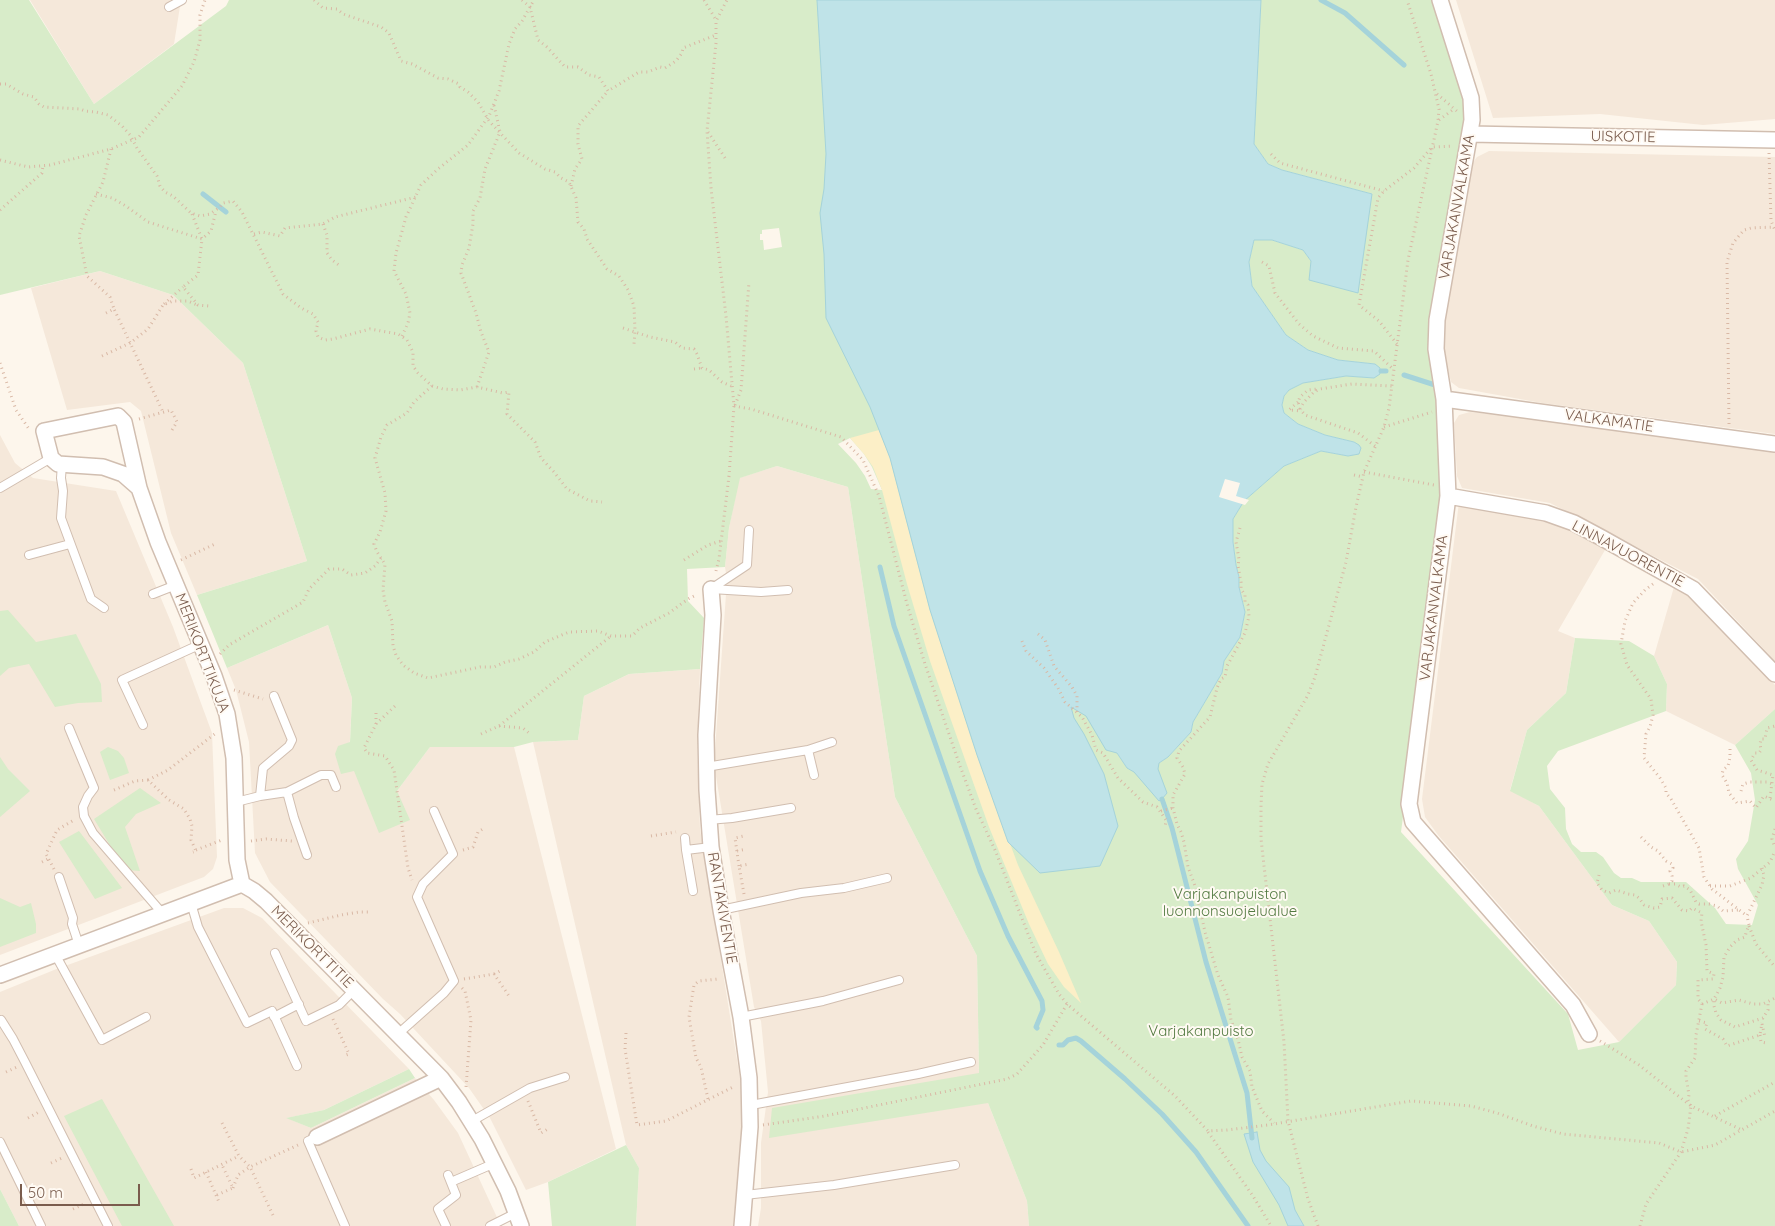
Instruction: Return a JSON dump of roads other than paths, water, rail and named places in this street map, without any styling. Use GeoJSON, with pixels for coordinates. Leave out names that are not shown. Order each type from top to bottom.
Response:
{"type":"FeatureCollection","features":[{"type":"Feature","properties":{"kind":"street","name":"VARJAKANVALKAMA"},"geometry":{"type":"LineString","coordinates":[[1440,0],[1471,98],[1471,127],[1437,320],[1436,349],[1444,403],[1448,496],[1409,804],[1413,822],[1573,1005],[1589,1034]]}},
{"type":"Feature","properties":{"kind":"street","name":"UISKOTIE"},"geometry":{"type":"LineString","coordinates":[[1471,127],[1772,146]]}},
{"type":"Feature","properties":{"kind":"street","name":"VALKAMATIE"},"geometry":{"type":"LineString","coordinates":[[1444,403],[1775,444]]}},
{"type":"Feature","properties":{"kind":"street","name":"MERIKORTTIKUJA"},"geometry":{"type":"LineString","coordinates":[[56,461],[44,431],[118,416],[121,417],[124,422],[139,488],[176,585],[214,676],[227,714],[234,758],[237,860],[242,884]]}},
{"type":"Feature","properties":{"kind":"street"},"geometry":{"type":"LineString","coordinates":[[56,461],[103,467],[123,474],[139,488]]}},
{"type":"Feature","properties":{"kind":"street","name":"LINNAVUORENTIE"},"geometry":{"type":"LineString","coordinates":[[1448,496],[1546,512],[1574,523],[1668,574],[1693,589],[1775,674]]}},
{"type":"Feature","properties":{"kind":"street","name":"RANTAKIVENTIE"},"geometry":{"type":"LineString","coordinates":[[711,589],[713,615],[706,735],[708,820],[721,910],[741,1017],[749,1078],[750,1127],[742,1226]]}},
{"type":"Feature","properties":{"kind":"street"},"geometry":{"type":"LineString","coordinates":[[0,975],[242,884]]}},
{"type":"Feature","properties":{"kind":"street","name":"MERIKORTTITIE"},"geometry":{"type":"LineString","coordinates":[[242,884],[266,901],[441,1078],[472,1121],[495,1163],[518,1219]]}},
{"type":"Feature","properties":{"kind":"street"},"geometry":{"type":"LineString","coordinates":[[312,1139],[441,1078]]}},
{"type":"Feature","properties":{"kind":"lane"},"geometry":{"type":"LineString","coordinates":[[169,7],[182,0]]}},
{"type":"Feature","properties":{"kind":"lane"},"geometry":{"type":"LineString","coordinates":[[0,488],[56,461],[63,491],[61,518],[92,598],[104,608]]}},
{"type":"Feature","properties":{"kind":"lane"},"geometry":{"type":"LineString","coordinates":[[711,589],[747,565],[749,530]]}},
{"type":"Feature","properties":{"kind":"lane"},"geometry":{"type":"LineString","coordinates":[[29,555],[70,544]]}},
{"type":"Feature","properties":{"kind":"lane"},"geometry":{"type":"LineString","coordinates":[[153,594],[176,585]]}},
{"type":"Feature","properties":{"kind":"lane"},"geometry":{"type":"LineString","coordinates":[[711,589],[761,592],[788,590]]}},
{"type":"Feature","properties":{"kind":"lane"},"geometry":{"type":"LineString","coordinates":[[144,726],[122,680],[201,644]]}},
{"type":"Feature","properties":{"kind":"lane"},"geometry":{"type":"LineString","coordinates":[[260,796],[263,768],[289,746],[292,740],[276,699]]}},
{"type":"Feature","properties":{"kind":"lane"},"geometry":{"type":"LineString","coordinates":[[69,728],[94,788],[83,807],[84,816],[93,833],[164,914]]}},
{"type":"Feature","properties":{"kind":"lane"},"geometry":{"type":"LineString","coordinates":[[706,767],[808,750],[832,742]]}},
{"type":"Feature","properties":{"kind":"lane"},"geometry":{"type":"LineString","coordinates":[[808,750],[814,775]]}},
{"type":"Feature","properties":{"kind":"lane"},"geometry":{"type":"LineString","coordinates":[[236,802],[287,792],[321,775],[331,775],[336,786]]}},
{"type":"Feature","properties":{"kind":"lane"},"geometry":{"type":"LineString","coordinates":[[287,792],[307,855]]}},
{"type":"Feature","properties":{"kind":"lane"},"geometry":{"type":"LineString","coordinates":[[708,820],[791,808]]}},
{"type":"Feature","properties":{"kind":"lane"},"geometry":{"type":"LineString","coordinates":[[398,1034],[444,993],[454,981],[417,897],[423,884],[453,854],[434,810]]}},
{"type":"Feature","properties":{"kind":"lane"},"geometry":{"type":"LineString","coordinates":[[685,838],[693,892]]}},
{"type":"Feature","properties":{"kind":"lane"},"geometry":{"type":"LineString","coordinates":[[686,850],[711,846]]}},
{"type":"Feature","properties":{"kind":"lane"},"geometry":{"type":"LineString","coordinates":[[59,877],[73,918],[72,924],[79,945]]}},
{"type":"Feature","properties":{"kind":"lane"},"geometry":{"type":"LineString","coordinates":[[721,910],[802,893],[844,888],[887,878]]}},
{"type":"Feature","properties":{"kind":"lane"},"geometry":{"type":"LineString","coordinates":[[191,903],[198,927],[247,1023],[272,1011],[296,1066]]}},
{"type":"Feature","properties":{"kind":"lane"},"geometry":{"type":"LineString","coordinates":[[275,952],[306,1021],[339,1005],[354,990]]}},
{"type":"Feature","properties":{"kind":"lane"},"geometry":{"type":"LineString","coordinates":[[55,954],[102,1040],[146,1017]]}},
{"type":"Feature","properties":{"kind":"lane"},"geometry":{"type":"LineString","coordinates":[[741,1017],[823,1001],[899,980]]}},
{"type":"Feature","properties":{"kind":"lane"},"geometry":{"type":"LineString","coordinates":[[274,1017],[299,1004]]}},
{"type":"Feature","properties":{"kind":"lane"},"geometry":{"type":"LineString","coordinates":[[1,1020],[26,1062],[108,1226]]}},
{"type":"Feature","properties":{"kind":"lane"},"geometry":{"type":"LineString","coordinates":[[750,1105],[918,1074],[971,1062]]}},
{"type":"Feature","properties":{"kind":"lane"},"geometry":{"type":"LineString","coordinates":[[472,1121],[530,1088],[565,1077]]}},
{"type":"Feature","properties":{"kind":"lane"},"geometry":{"type":"LineString","coordinates":[[312,1139],[345,1226]]}},
{"type":"Feature","properties":{"kind":"lane"},"geometry":{"type":"LineString","coordinates":[[0,1142],[41,1226]]}},
{"type":"Feature","properties":{"kind":"lane"},"geometry":{"type":"LineString","coordinates":[[446,1226],[438,1209],[456,1195],[450,1179],[495,1163]]}},
{"type":"Feature","properties":{"kind":"lane"},"geometry":{"type":"LineString","coordinates":[[745,1195],[834,1185],[955,1165]]}},
{"type":"Feature","properties":{"kind":"lane"},"geometry":{"type":"LineString","coordinates":[[490,1226],[518,1219]]}},
{"type":"Feature","properties":{"kind":"water"},"geometry":{"type":"Polygon","coordinates":[[[817,0],[1261,0],[1254,144],[1268,164],[1282,170],[1372,194],[1358,293],[1309,280],[1311,261],[1303,250],[1272,240],[1254,240],[1249,262],[1252,286],[1286,335],[1308,350],[1338,360],[1375,364],[1380,368],[1380,374],[1374,378],[1346,376],[1303,383],[1289,390],[1284,396],[1282,405],[1284,413],[1298,424],[1325,435],[1354,442],[1361,448],[1359,454],[1348,456],[1321,451],[1284,466],[1244,501],[1233,519],[1233,542],[1239,587],[1245,612],[1240,637],[1224,661],[1222,673],[1193,722],[1191,732],[1168,757],[1159,763],[1158,769],[1167,793],[1162,799],[1159,801],[1134,772],[1127,768],[1117,753],[1106,750],[1086,716],[1071,707],[1074,718],[1104,774],[1118,826],[1100,866],[1040,873],[1008,842],[977,755],[930,610],[890,458],[870,407],[826,318],[824,254],[820,213],[824,189],[826,154],[817,0]]]}},
{"type":"Feature","properties":{"kind":"water"},"geometry":{"type":"Polygon","coordinates":[[[1257,1132],[1260,1150],[1266,1161],[1289,1187],[1295,1210],[1304,1226],[1288,1226],[1279,1205],[1253,1162],[1244,1134],[1257,1132]]]}},
{"type":"Feature","properties":{"kind":"waterway"},"geometry":{"type":"LineString","coordinates":[[1321,0],[1345,13],[1404,65]]}},
{"type":"Feature","properties":{"kind":"waterway"},"geometry":{"type":"LineString","coordinates":[[203,194],[226,212]]}},
{"type":"Feature","properties":{"kind":"waterway"},"geometry":{"type":"LineString","coordinates":[[1381,371],[1386,371]]}},
{"type":"Feature","properties":{"kind":"waterway"},"geometry":{"type":"LineString","coordinates":[[1404,375],[1435,385]]}},
{"type":"Feature","properties":{"kind":"waterway"},"geometry":{"type":"LineString","coordinates":[[880,567],[894,626],[980,871],[1008,936],[1042,1001],[1043,1010],[1037,1028]]}},
{"type":"Feature","properties":{"kind":"waterway"},"geometry":{"type":"LineString","coordinates":[[1162,799],[1172,828],[1206,962],[1247,1093],[1252,1138]]}},
{"type":"Feature","properties":{"kind":"waterway"},"geometry":{"type":"LineString","coordinates":[[1059,1045],[1063,1045],[1068,1040],[1076,1038],[1081,1041],[1162,1114],[1196,1152],[1248,1226]]}},
{"type":"Feature","properties":{"kind":"park label","name":"Varjakanpuiston luonnonsuojelualue"},"geometry":{"type":"Point","coordinates":[1230,902]}},
{"type":"Feature","properties":{"kind":"park label","name":"Varjakanpuisto"},"geometry":{"type":"Point","coordinates":[1201,1031]}}]}
